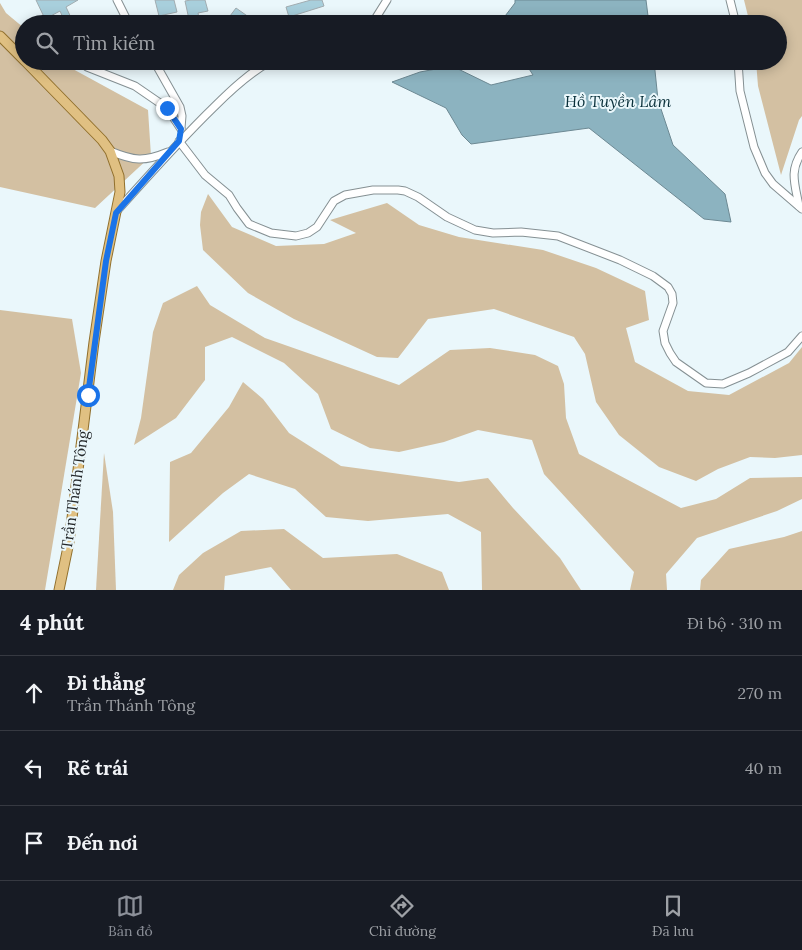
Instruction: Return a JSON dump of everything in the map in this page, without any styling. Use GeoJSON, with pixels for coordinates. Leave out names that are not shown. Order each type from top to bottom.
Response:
{"type":"FeatureCollection","features":[{"type":"Feature","properties":{"kind":"main road","name":"Trần Thánh Tông"},"geometry":{"type":"LineString","coordinates":[[0,36],[15,52]]}},
{"type":"Feature","properties":{"kind":"main road","name":"Trần Thánh Tông"},"geometry":{"type":"LineString","coordinates":[[33,70],[102,140],[110,151],[119,176],[120,192],[106,261],[69,542],[59,590]]}},
{"type":"Feature","properties":{"kind":"street"},"geometry":{"type":"LineString","coordinates":[[117,0],[124,15]]}},
{"type":"Feature","properties":{"kind":"street"},"geometry":{"type":"LineString","coordinates":[[377,15],[386,0]]}},
{"type":"Feature","properties":{"kind":"street"},"geometry":{"type":"LineString","coordinates":[[730,0],[734,15]]}},
{"type":"Feature","properties":{"kind":"street"},"geometry":{"type":"LineString","coordinates":[[97,70],[135,86],[167,108],[181,129]]}},
{"type":"Feature","properties":{"kind":"street"},"geometry":{"type":"LineString","coordinates":[[159,70],[180,106],[182,116],[179,141],[205,175],[229,195],[249,224],[271,233],[296,236],[308,233],[317,227],[334,201],[345,195],[373,190],[398,190],[418,197],[447,217],[475,230],[493,233],[521,232],[558,236],[620,260],[653,276],[668,287],[672,294],[673,303],[663,331],[665,343],[676,362],[706,383],[723,384],[750,373],[788,352],[802,336]]}},
{"type":"Feature","properties":{"kind":"street","name":"Trần Thánh Tông"},"geometry":{"type":"LineString","coordinates":[[116,213],[179,141],[245,78],[257,70]]}},
{"type":"Feature","properties":{"kind":"street"},"geometry":{"type":"LineString","coordinates":[[739,70],[740,91],[754,147],[764,173],[773,184],[801,208]]}},
{"type":"Feature","properties":{"kind":"street"},"geometry":{"type":"LineString","coordinates":[[110,151],[128,158],[144,160],[171,151]]}},
{"type":"Feature","properties":{"kind":"street"},"geometry":{"type":"LineString","coordinates":[[801,208],[793,174],[794,164],[802,152]]}},
{"type":"Feature","properties":{"kind":"shaded area"},"geometry":{"type":"Polygon","coordinates":[[[744,0],[802,0],[802,116],[781,175],[758,86],[757,70],[787,70],[787,15],[748,15],[744,0]]]}},
{"type":"Feature","properties":{"kind":"shaded area"},"geometry":{"type":"Polygon","coordinates":[[[0,3],[6,13],[15,20],[15,70],[75,70],[148,110],[151,156],[95,208],[0,187],[0,3]]]}},
{"type":"Feature","properties":{"kind":"shaded area"},"geometry":{"type":"Polygon","coordinates":[[[208,194],[232,227],[276,246],[324,244],[356,233],[330,220],[387,203],[419,225],[459,237],[543,250],[596,268],[645,291],[649,320],[626,328],[635,362],[688,391],[729,395],[789,363],[802,347],[802,455],[775,458],[750,457],[718,469],[696,481],[659,467],[619,435],[596,402],[585,354],[574,337],[494,309],[428,319],[398,358],[377,357],[294,319],[248,293],[203,250],[200,225],[201,212],[208,194]]]}},
{"type":"Feature","properties":{"kind":"shaded area"},"geometry":{"type":"Polygon","coordinates":[[[197,286],[210,305],[265,338],[399,385],[450,350],[490,348],[535,355],[558,366],[564,384],[566,418],[579,454],[681,508],[716,499],[750,478],[802,477],[802,499],[777,511],[697,538],[666,574],[667,590],[630,590],[634,572],[544,474],[532,440],[478,430],[444,442],[399,452],[370,448],[331,429],[318,394],[284,363],[232,337],[205,347],[205,380],[176,418],[134,445],[141,418],[153,332],[163,303],[197,286]]]}},
{"type":"Feature","properties":{"kind":"shaded area"},"geometry":{"type":"Polygon","coordinates":[[[0,310],[72,319],[81,373],[45,590],[0,590],[0,310]]]}},
{"type":"Feature","properties":{"kind":"shaded area"},"geometry":{"type":"Polygon","coordinates":[[[243,382],[263,399],[289,433],[341,466],[459,482],[488,478],[560,558],[581,590],[482,590],[481,532],[448,514],[368,521],[326,517],[295,489],[249,474],[223,493],[169,542],[170,462],[191,453],[229,407],[243,382]]]}},
{"type":"Feature","properties":{"kind":"shaded area"},"geometry":{"type":"Polygon","coordinates":[[[104,453],[113,512],[116,590],[96,590],[104,453]]]}},
{"type":"Feature","properties":{"kind":"shaded area"},"geometry":{"type":"Polygon","coordinates":[[[284,529],[323,558],[397,554],[442,572],[449,590],[291,590],[271,567],[225,576],[224,590],[173,590],[179,575],[203,553],[241,531],[284,529]]]}},
{"type":"Feature","properties":{"kind":"shaded area"},"geometry":{"type":"Polygon","coordinates":[[[802,531],[802,590],[700,590],[701,580],[729,549],[784,537],[802,531]]]}},
{"type":"Feature","properties":{"kind":"water"},"geometry":{"type":"Polygon","coordinates":[[[515,0],[646,0],[648,15],[506,15],[515,3],[515,0]]]}},
{"type":"Feature","properties":{"kind":"water","name":"Hồ Tuyền Lâm"},"geometry":{"type":"Polygon","coordinates":[[[431,70],[460,70],[491,85],[533,75],[530,70],[655,70],[658,100],[673,145],[725,194],[731,222],[704,219],[589,128],[471,144],[462,135],[446,108],[392,82],[431,70]]]}},
{"type":"Feature","properties":{"kind":"building"},"geometry":{"type":"Polygon","coordinates":[[[36,0],[78,0],[66,7],[70,15],[62,15],[60,11],[52,15],[43,15],[36,0]]]}},
{"type":"Feature","properties":{"kind":"building"},"geometry":{"type":"Polygon","coordinates":[[[155,0],[174,0],[177,12],[159,15],[155,0]]]}},
{"type":"Feature","properties":{"kind":"building"},"geometry":{"type":"Polygon","coordinates":[[[205,0],[208,11],[198,13],[198,15],[188,15],[185,1],[205,0]]]}},
{"type":"Feature","properties":{"kind":"building"},"geometry":{"type":"Polygon","coordinates":[[[311,0],[322,0],[324,6],[295,15],[288,15],[286,7],[311,0]]]}},
{"type":"Feature","properties":{"kind":"building"},"geometry":{"type":"Polygon","coordinates":[[[236,8],[246,15],[231,15],[236,8]]]}},
{"type":"Feature","properties":{"kind":"route"},"geometry":{"type":"LineString","coordinates":[[88,395],[106,261],[116,213],[179,141],[181,129],[167,108]]}}]}
